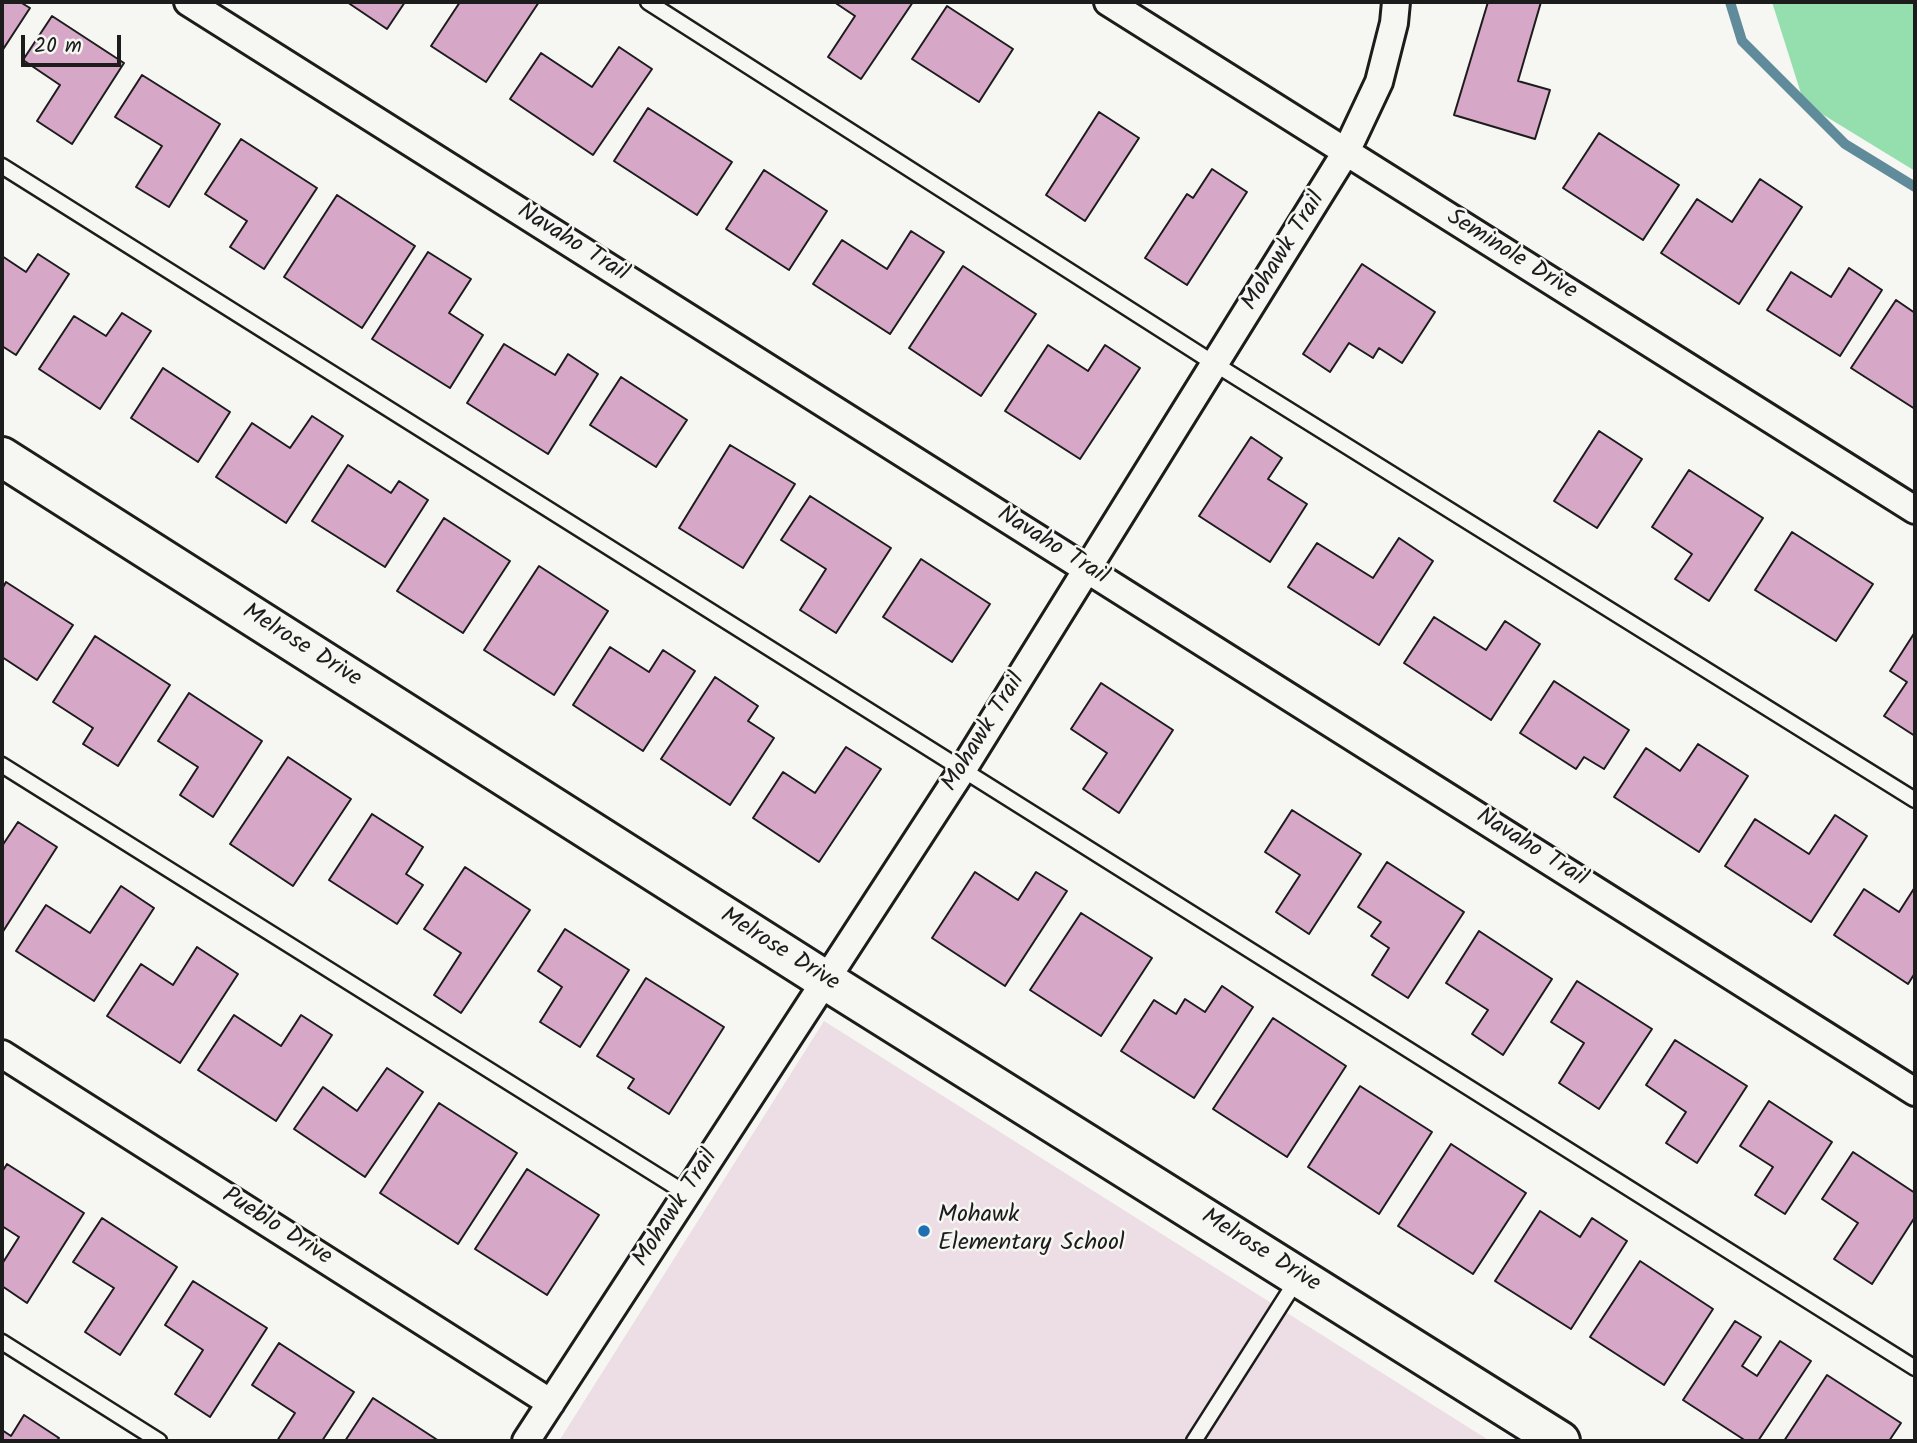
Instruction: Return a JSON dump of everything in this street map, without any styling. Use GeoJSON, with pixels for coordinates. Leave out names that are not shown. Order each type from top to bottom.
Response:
{"type":"FeatureCollection","features":[{"type":"Feature","properties":{"kind":"street","name":"Navaho Trail"},"geometry":{"type":"LineString","coordinates":[[187,2],[1915,1092]]}},
{"type":"Feature","properties":{"kind":"street","name":"Seminole Drive"},"geometry":{"type":"LineString","coordinates":[[1108,2],[1915,510]]}},
{"type":"Feature","properties":{"kind":"street","name":"Mohawk Trail"},"geometry":{"type":"LineString","coordinates":[[526,1441],[963,769],[1346,152],[1379,82],[1394,23],[1396,2]]}},
{"type":"Feature","properties":{"kind":"street","name":"Melrose Drive"},"geometry":{"type":"LineString","coordinates":[[2,457],[825,980],[1560,1441]]}},
{"type":"Feature","properties":{"kind":"street","name":"Pueblo Drive"},"geometry":{"type":"LineString","coordinates":[[2,1054],[551,1403]]}},
{"type":"Feature","properties":{"kind":"lane"},"geometry":{"type":"LineString","coordinates":[[648,2],[1215,363],[1915,800]]}},
{"type":"Feature","properties":{"kind":"lane"},"geometry":{"type":"LineString","coordinates":[[2,166],[1915,1368]]}},
{"type":"Feature","properties":{"kind":"lane"},"geometry":{"type":"LineString","coordinates":[[2,765],[687,1194]]}},
{"type":"Feature","properties":{"kind":"lane"},"geometry":{"type":"LineString","coordinates":[[1194,1441],[1299,1276]]}},
{"type":"Feature","properties":{"kind":"lane"},"geometry":{"type":"LineString","coordinates":[[2,1342],[159,1441]]}},
{"type":"Feature","properties":{"kind":"shaded area","name":"Mohawk Elementary School"},"geometry":{"type":"Polygon","coordinates":[[[824,1021],[1490,1441],[559,1441],[824,1021]]]}},
{"type":"Feature","properties":{"kind":"green space"},"geometry":{"type":"Polygon","coordinates":[[[1772,2],[1915,2],[1915,171],[1804,103],[1772,2]]]}},
{"type":"Feature","properties":{"kind":"building"},"geometry":{"type":"Polygon","coordinates":[[[2,2],[20,2],[30,8],[2,51],[2,2]]]}},
{"type":"Feature","properties":{"kind":"building"},"geometry":{"type":"Polygon","coordinates":[[[347,2],[405,2],[387,29],[347,2]]]}},
{"type":"Feature","properties":{"kind":"building"},"geometry":{"type":"Polygon","coordinates":[[[460,2],[539,2],[486,82],[431,46],[460,2]]]}},
{"type":"Feature","properties":{"kind":"building"},"geometry":{"type":"Polygon","coordinates":[[[834,2],[913,2],[861,79],[828,57],[855,16],[834,2]]]}},
{"type":"Feature","properties":{"kind":"building"},"geometry":{"type":"Polygon","coordinates":[[[1488,2],[1541,2],[1518,81],[1550,90],[1535,139],[1454,115],[1488,2]]]}},
{"type":"Feature","properties":{"kind":"building"},"geometry":{"type":"Polygon","coordinates":[[[947,6],[1013,49],[979,102],[912,59],[947,6]]]}},
{"type":"Feature","properties":{"kind":"building"},"geometry":{"type":"Polygon","coordinates":[[[52,16],[124,63],[72,144],[37,121],[60,85],[23,60],[52,16]]]}},
{"type":"Feature","properties":{"kind":"building"},"geometry":{"type":"Polygon","coordinates":[[[619,47],[652,69],[593,155],[510,99],[541,53],[592,87],[619,47]]]}},
{"type":"Feature","properties":{"kind":"building"},"geometry":{"type":"Polygon","coordinates":[[[142,75],[220,124],[169,207],[136,187],[162,146],[115,117],[142,75]]]}},
{"type":"Feature","properties":{"kind":"building"},"geometry":{"type":"Polygon","coordinates":[[[648,108],[732,162],[697,215],[614,161],[648,108]]]}},
{"type":"Feature","properties":{"kind":"building"},"geometry":{"type":"Polygon","coordinates":[[[1099,112],[1139,138],[1085,221],[1046,195],[1099,112]]]}},
{"type":"Feature","properties":{"kind":"building"},"geometry":{"type":"Polygon","coordinates":[[[1599,133],[1679,185],[1643,240],[1563,188],[1599,133]]]}},
{"type":"Feature","properties":{"kind":"building"},"geometry":{"type":"Polygon","coordinates":[[[241,139],[317,188],[264,269],[230,247],[247,221],[205,194],[241,139]]]}},
{"type":"Feature","properties":{"kind":"building"},"geometry":{"type":"Polygon","coordinates":[[[1212,169],[1247,192],[1187,285],[1145,258],[1187,194],[1193,198],[1212,169]]]}},
{"type":"Feature","properties":{"kind":"building"},"geometry":{"type":"Polygon","coordinates":[[[764,170],[827,211],[789,270],[726,229],[764,170]]]}},
{"type":"Feature","properties":{"kind":"building"},"geometry":{"type":"Polygon","coordinates":[[[1760,179],[1802,207],[1739,304],[1661,253],[1697,199],[1732,222],[1760,179]]]}},
{"type":"Feature","properties":{"kind":"building"},"geometry":{"type":"Polygon","coordinates":[[[337,195],[415,246],[362,328],[284,277],[337,195]]]}},
{"type":"Feature","properties":{"kind":"building"},"geometry":{"type":"Polygon","coordinates":[[[911,231],[944,252],[890,334],[813,284],[842,240],[887,269],[911,231]]]}},
{"type":"Feature","properties":{"kind":"building"},"geometry":{"type":"Polygon","coordinates":[[[428,252],[471,279],[449,313],[483,335],[450,388],[372,339],[428,252]]]}},
{"type":"Feature","properties":{"kind":"building"},"geometry":{"type":"Polygon","coordinates":[[[38,254],[69,274],[16,355],[2,346],[2,256],[26,272],[38,254]]]}},
{"type":"Feature","properties":{"kind":"building"},"geometry":{"type":"Polygon","coordinates":[[[1362,264],[1435,312],[1402,363],[1379,348],[1373,358],[1349,343],[1330,372],[1303,354],[1362,264]]]}},
{"type":"Feature","properties":{"kind":"building"},"geometry":{"type":"Polygon","coordinates":[[[963,266],[1036,314],[981,396],[909,348],[963,266]]]}},
{"type":"Feature","properties":{"kind":"building"},"geometry":{"type":"Polygon","coordinates":[[[1849,268],[1882,290],[1840,356],[1767,310],[1791,272],[1831,297],[1849,268]]]}},
{"type":"Feature","properties":{"kind":"building"},"geometry":{"type":"Polygon","coordinates":[[[1896,300],[1915,313],[1915,409],[1851,368],[1896,300]]]}},
{"type":"Feature","properties":{"kind":"building"},"geometry":{"type":"Polygon","coordinates":[[[122,313],[151,331],[100,409],[39,369],[74,316],[106,336],[122,313]]]}},
{"type":"Feature","properties":{"kind":"building"},"geometry":{"type":"Polygon","coordinates":[[[504,344],[555,375],[568,354],[598,374],[548,454],[467,403],[504,344]]]}},
{"type":"Feature","properties":{"kind":"building"},"geometry":{"type":"Polygon","coordinates":[[[1048,345],[1088,371],[1105,345],[1140,368],[1080,459],[1005,411],[1048,345]]]}},
{"type":"Feature","properties":{"kind":"building"},"geometry":{"type":"Polygon","coordinates":[[[163,368],[230,412],[198,462],[131,418],[163,368]]]}},
{"type":"Feature","properties":{"kind":"building"},"geometry":{"type":"Polygon","coordinates":[[[621,377],[687,420],[656,467],[590,425],[621,377]]]}},
{"type":"Feature","properties":{"kind":"building"},"geometry":{"type":"Polygon","coordinates":[[[312,416],[343,436],[286,523],[216,477],[252,423],[290,448],[312,416]]]}},
{"type":"Feature","properties":{"kind":"building"},"geometry":{"type":"Polygon","coordinates":[[[1599,431],[1642,459],[1597,528],[1554,501],[1599,431]]]}},
{"type":"Feature","properties":{"kind":"building"},"geometry":{"type":"Polygon","coordinates":[[[1251,437],[1282,458],[1268,479],[1307,504],[1270,562],[1199,516],[1251,437]]]}},
{"type":"Feature","properties":{"kind":"building"},"geometry":{"type":"Polygon","coordinates":[[[730,445],[795,484],[743,568],[679,528],[730,445]]]}},
{"type":"Feature","properties":{"kind":"building"},"geometry":{"type":"Polygon","coordinates":[[[348,465],[391,493],[399,481],[428,500],[385,567],[312,521],[348,465]]]}},
{"type":"Feature","properties":{"kind":"building"},"geometry":{"type":"Polygon","coordinates":[[[1689,470],[1763,518],[1709,601],[1675,579],[1692,554],[1652,527],[1689,470]]]}},
{"type":"Feature","properties":{"kind":"building"},"geometry":{"type":"Polygon","coordinates":[[[810,496],[891,548],[836,633],[800,610],[826,569],[781,540],[810,496]]]}},
{"type":"Feature","properties":{"kind":"building"},"geometry":{"type":"Polygon","coordinates":[[[444,518],[510,561],[463,633],[397,591],[444,518]]]}},
{"type":"Feature","properties":{"kind":"building"},"geometry":{"type":"Polygon","coordinates":[[[1792,532],[1873,584],[1836,641],[1755,590],[1792,532]]]}},
{"type":"Feature","properties":{"kind":"building"},"geometry":{"type":"Polygon","coordinates":[[[1399,538],[1433,561],[1379,645],[1288,587],[1317,543],[1373,578],[1399,538]]]}},
{"type":"Feature","properties":{"kind":"building"},"geometry":{"type":"Polygon","coordinates":[[[921,559],[990,604],[952,662],[883,617],[921,559]]]}},
{"type":"Feature","properties":{"kind":"building"},"geometry":{"type":"Polygon","coordinates":[[[539,566],[608,611],[554,695],[484,650],[539,566]]]}},
{"type":"Feature","properties":{"kind":"building"},"geometry":{"type":"Polygon","coordinates":[[[6,582],[73,625],[37,680],[2,657],[2,589],[6,582]]]}},
{"type":"Feature","properties":{"kind":"building"},"geometry":{"type":"Polygon","coordinates":[[[1434,617],[1486,650],[1505,621],[1540,644],[1491,720],[1404,663],[1434,617]]]}},
{"type":"Feature","properties":{"kind":"building"},"geometry":{"type":"Polygon","coordinates":[[[1915,632],[1915,736],[1884,716],[1907,682],[1890,671],[1915,632]]]}},
{"type":"Feature","properties":{"kind":"building"},"geometry":{"type":"Polygon","coordinates":[[[95,636],[170,685],[118,766],[83,744],[93,728],[53,702],[95,636]]]}},
{"type":"Feature","properties":{"kind":"building"},"geometry":{"type":"Polygon","coordinates":[[[610,647],[649,672],[663,650],[695,671],[643,751],[573,705],[610,647]]]}},
{"type":"Feature","properties":{"kind":"building"},"geometry":{"type":"Polygon","coordinates":[[[715,677],[758,706],[748,721],[774,738],[730,805],[661,759],[715,677]]]}},
{"type":"Feature","properties":{"kind":"building"},"geometry":{"type":"Polygon","coordinates":[[[1554,681],[1629,730],[1604,769],[1584,757],[1576,769],[1520,733],[1554,681]]]}},
{"type":"Feature","properties":{"kind":"building"},"geometry":{"type":"Polygon","coordinates":[[[1101,683],[1173,730],[1119,813],[1083,789],[1107,753],[1071,729],[1101,683]]]}},
{"type":"Feature","properties":{"kind":"building"},"geometry":{"type":"Polygon","coordinates":[[[189,693],[262,741],[213,817],[180,795],[198,767],[158,741],[189,693]]]}},
{"type":"Feature","properties":{"kind":"building"},"geometry":{"type":"Polygon","coordinates":[[[1698,744],[1748,776],[1699,852],[1614,797],[1646,748],[1680,771],[1698,744]]]}},
{"type":"Feature","properties":{"kind":"building"},"geometry":{"type":"Polygon","coordinates":[[[846,747],[881,769],[819,862],[753,818],[783,772],[815,793],[846,747]]]}},
{"type":"Feature","properties":{"kind":"building"},"geometry":{"type":"Polygon","coordinates":[[[288,757],[351,799],[293,886],[230,844],[288,757]]]}},
{"type":"Feature","properties":{"kind":"building"},"geometry":{"type":"Polygon","coordinates":[[[1292,810],[1361,854],[1309,934],[1276,912],[1300,875],[1265,852],[1292,810]]]}},
{"type":"Feature","properties":{"kind":"building"},"geometry":{"type":"Polygon","coordinates":[[[372,814],[423,847],[406,874],[423,885],[397,924],[329,880],[372,814]]]}},
{"type":"Feature","properties":{"kind":"building"},"geometry":{"type":"Polygon","coordinates":[[[1835,815],[1867,836],[1811,922],[1725,866],[1755,819],[1809,854],[1835,815]]]}},
{"type":"Feature","properties":{"kind":"building"},"geometry":{"type":"Polygon","coordinates":[[[18,822],[57,847],[2,933],[2,846],[18,822]]]}},
{"type":"Feature","properties":{"kind":"building"},"geometry":{"type":"Polygon","coordinates":[[[1387,862],[1464,912],[1408,998],[1372,975],[1389,948],[1371,936],[1381,922],[1358,907],[1387,862]]]}},
{"type":"Feature","properties":{"kind":"building"},"geometry":{"type":"Polygon","coordinates":[[[465,867],[530,910],[461,1013],[434,995],[461,953],[424,929],[465,867]]]}},
{"type":"Feature","properties":{"kind":"building"},"geometry":{"type":"Polygon","coordinates":[[[975,872],[1018,900],[1036,872],[1067,891],[1005,986],[932,938],[975,872]]]}},
{"type":"Feature","properties":{"kind":"building"},"geometry":{"type":"Polygon","coordinates":[[[121,886],[154,908],[94,1001],[16,951],[46,905],[90,933],[121,886]]]}},
{"type":"Feature","properties":{"kind":"building"},"geometry":{"type":"Polygon","coordinates":[[[1915,887],[1915,973],[1908,984],[1834,935],[1864,889],[1899,912],[1915,887]]]}},
{"type":"Feature","properties":{"kind":"building"},"geometry":{"type":"Polygon","coordinates":[[[1081,913],[1152,958],[1101,1036],[1030,990],[1081,913]]]}},
{"type":"Feature","properties":{"kind":"building"},"geometry":{"type":"Polygon","coordinates":[[[565,929],[629,970],[580,1047],[540,1022],[562,987],[538,971],[565,929]]]}},
{"type":"Feature","properties":{"kind":"building"},"geometry":{"type":"Polygon","coordinates":[[[1479,931],[1552,979],[1503,1055],[1472,1034],[1488,1010],[1446,983],[1479,931]]]}},
{"type":"Feature","properties":{"kind":"building"},"geometry":{"type":"Polygon","coordinates":[[[197,947],[238,974],[180,1063],[107,1016],[141,964],[173,985],[197,947]]]}},
{"type":"Feature","properties":{"kind":"building"},"geometry":{"type":"Polygon","coordinates":[[[646,978],[724,1027],[669,1114],[628,1088],[634,1079],[597,1056],[646,978]]]}},
{"type":"Feature","properties":{"kind":"building"},"geometry":{"type":"Polygon","coordinates":[[[1577,981],[1652,1029],[1599,1109],[1559,1083],[1584,1043],[1551,1022],[1577,981]]]}},
{"type":"Feature","properties":{"kind":"building"},"geometry":{"type":"Polygon","coordinates":[[[1222,986],[1253,1007],[1194,1098],[1121,1051],[1154,1000],[1176,1014],[1185,999],[1205,1012],[1222,986]]]}},
{"type":"Feature","properties":{"kind":"building"},"geometry":{"type":"Polygon","coordinates":[[[234,1015],[281,1046],[301,1015],[332,1035],[276,1121],[198,1070],[234,1015]]]}},
{"type":"Feature","properties":{"kind":"building"},"geometry":{"type":"Polygon","coordinates":[[[1273,1018],[1346,1066],[1287,1157],[1213,1109],[1273,1018]]]}},
{"type":"Feature","properties":{"kind":"building"},"geometry":{"type":"Polygon","coordinates":[[[1675,1040],[1747,1086],[1697,1163],[1666,1143],[1686,1112],[1646,1085],[1675,1040]]]}},
{"type":"Feature","properties":{"kind":"building"},"geometry":{"type":"Polygon","coordinates":[[[387,1068],[423,1092],[365,1177],[294,1129],[323,1087],[357,1111],[387,1068]]]}},
{"type":"Feature","properties":{"kind":"building"},"geometry":{"type":"Polygon","coordinates":[[[1360,1086],[1432,1132],[1379,1214],[1308,1167],[1360,1086]]]}},
{"type":"Feature","properties":{"kind":"building"},"geometry":{"type":"Polygon","coordinates":[[[1769,1101],[1832,1142],[1785,1214],[1755,1195],[1773,1167],[1740,1146],[1769,1101]]]}},
{"type":"Feature","properties":{"kind":"building"},"geometry":{"type":"Polygon","coordinates":[[[439,1103],[517,1153],[458,1244],[380,1193],[439,1103]]]}},
{"type":"Feature","properties":{"kind":"building"},"geometry":{"type":"Polygon","coordinates":[[[1451,1144],[1526,1193],[1473,1274],[1398,1226],[1451,1144]]]}},
{"type":"Feature","properties":{"kind":"building"},"geometry":{"type":"Polygon","coordinates":[[[1853,1152],[1915,1193],[1915,1217],[1872,1284],[1834,1259],[1858,1223],[1822,1199],[1853,1152]]]}},
{"type":"Feature","properties":{"kind":"building"},"geometry":{"type":"Polygon","coordinates":[[[7,1164],[84,1213],[27,1303],[2,1286],[2,1264],[19,1237],[2,1226],[2,1172],[7,1164]]]}},
{"type":"Feature","properties":{"kind":"building"},"geometry":{"type":"Polygon","coordinates":[[[527,1169],[599,1215],[547,1295],[475,1249],[527,1169]]]}},
{"type":"Feature","properties":{"kind":"building"},"geometry":{"type":"Polygon","coordinates":[[[1540,1211],[1580,1237],[1592,1218],[1627,1241],[1571,1329],[1495,1281],[1540,1211]]]}},
{"type":"Feature","properties":{"kind":"building"},"geometry":{"type":"Polygon","coordinates":[[[102,1218],[177,1267],[120,1355],[85,1332],[114,1288],[73,1262],[102,1218]]]}},
{"type":"Feature","properties":{"kind":"building"},"geometry":{"type":"Polygon","coordinates":[[[1640,1261],[1713,1309],[1664,1385],[1590,1337],[1640,1261]]]}},
{"type":"Feature","properties":{"kind":"building"},"geometry":{"type":"Polygon","coordinates":[[[193,1281],[267,1328],[210,1417],[175,1394],[203,1350],[165,1325],[193,1281]]]}},
{"type":"Feature","properties":{"kind":"building"},"geometry":{"type":"Polygon","coordinates":[[[1735,1321],[1761,1337],[1742,1366],[1757,1376],[1780,1341],[1811,1361],[1758,1441],[1746,1441],[1683,1400],[1735,1321]]]}},
{"type":"Feature","properties":{"kind":"building"},"geometry":{"type":"Polygon","coordinates":[[[279,1343],[354,1392],[322,1441],[277,1441],[295,1413],[252,1385],[279,1343]]]}},
{"type":"Feature","properties":{"kind":"building"},"geometry":{"type":"Polygon","coordinates":[[[1827,1375],[1901,1423],[1889,1441],[1784,1441],[1827,1375]]]}},
{"type":"Feature","properties":{"kind":"building"},"geometry":{"type":"Polygon","coordinates":[[[373,1398],[439,1441],[345,1441],[373,1398]]]}},
{"type":"Feature","properties":{"kind":"building"},"geometry":{"type":"Polygon","coordinates":[[[24,1415],[59,1438],[56,1441],[2,1441],[2,1430],[11,1436],[24,1415]]]}},
{"type":"Feature","properties":{"kind":"waterway"},"geometry":{"type":"LineString","coordinates":[[1730,2],[1742,41],[1845,144],[1915,187]]}},
{"type":"Feature","properties":{"kind":"place","name":"Mohawk Elementary School"},"geometry":{"type":"Point","coordinates":[924,1231]}}]}
